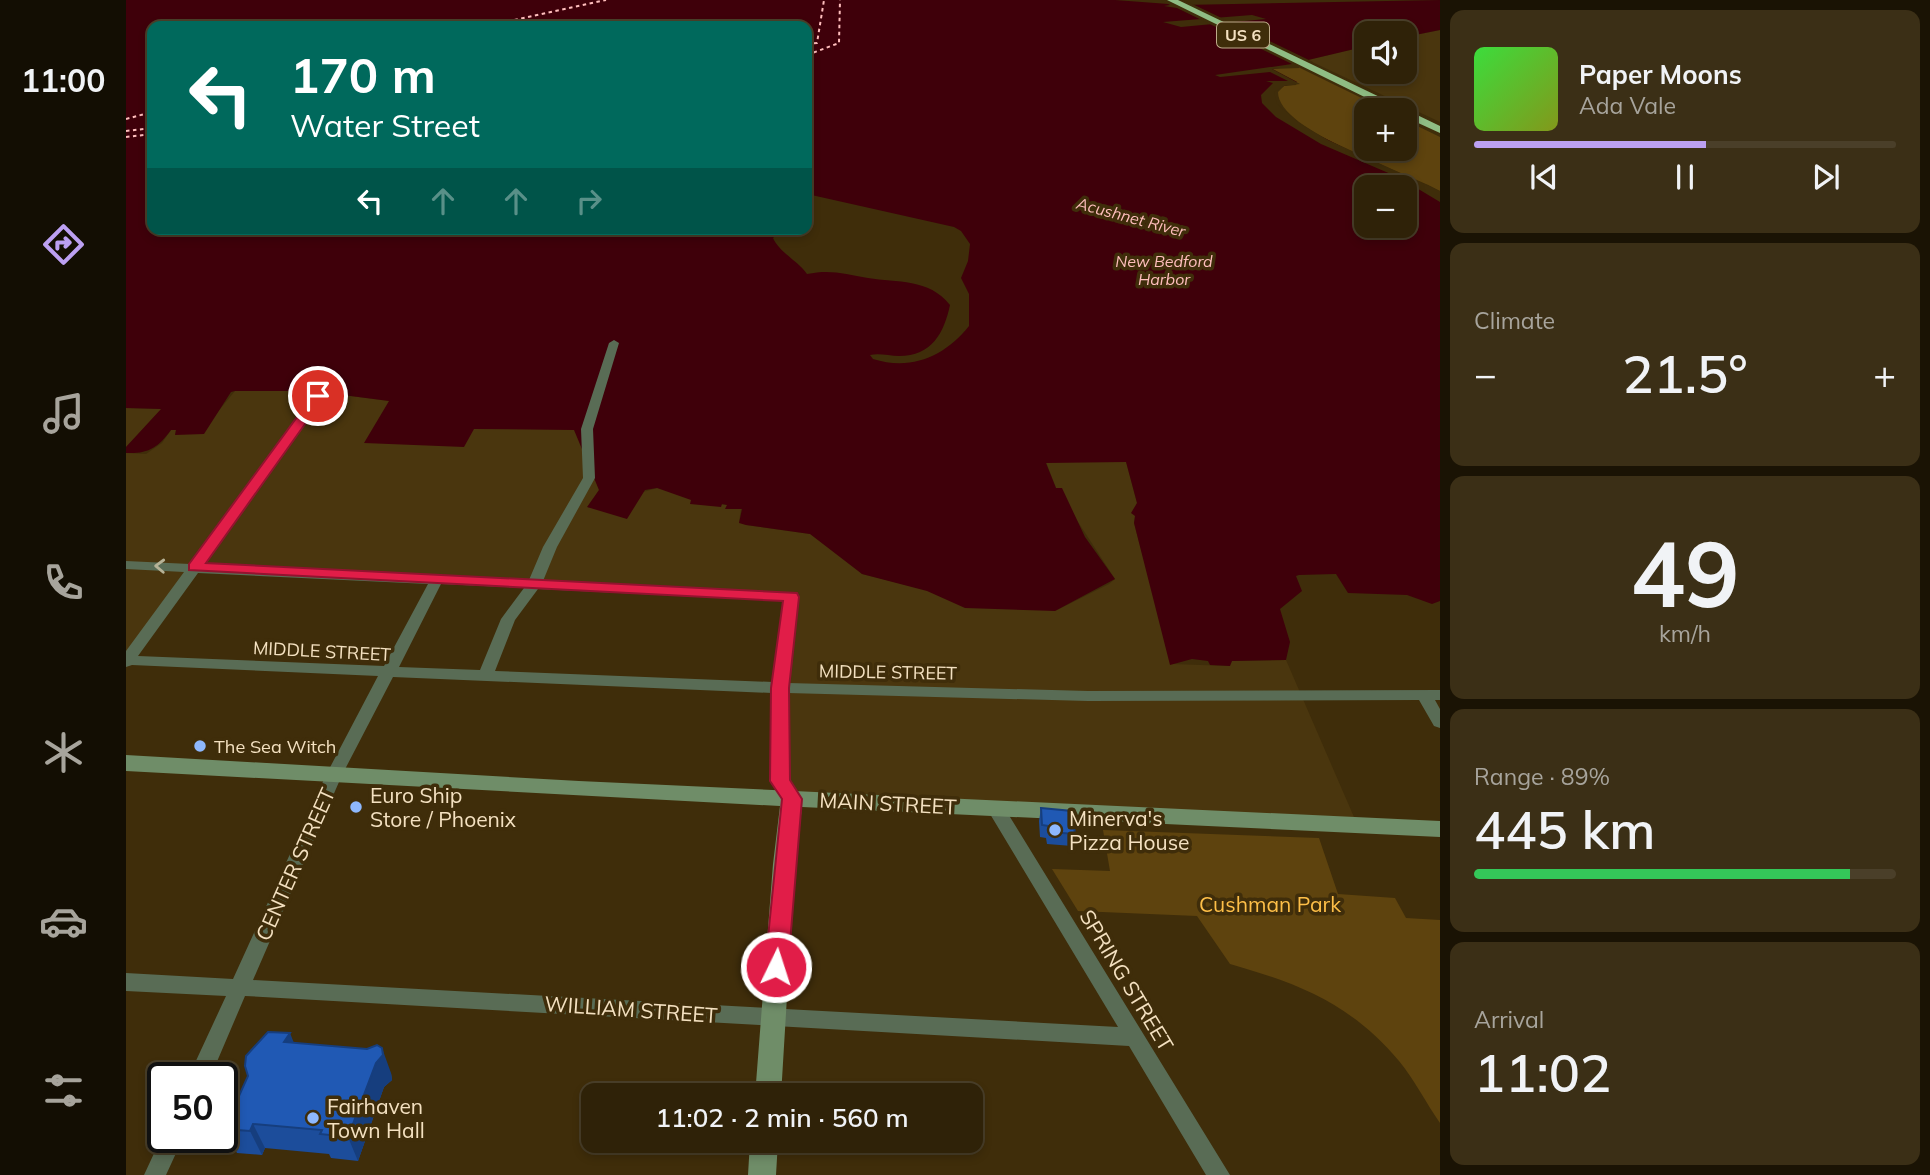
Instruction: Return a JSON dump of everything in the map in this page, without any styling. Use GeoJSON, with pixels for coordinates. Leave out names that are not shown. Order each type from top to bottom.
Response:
{"type":"FeatureCollection","features":[{"type":"Feature","properties":{"kind":"highway","name":"US 6"},"geometry":{"type":"LineString","coordinates":[[1171,0],[1374,98]]}},
{"type":"Feature","properties":{"kind":"highway"},"geometry":{"type":"LineString","coordinates":[[1417,119],[1440,130]]}},
{"type":"Feature","properties":{"kind":"main road","name":"MAIN STREET"},"geometry":{"type":"LineString","coordinates":[[126,763],[792,799],[1440,829]]}},
{"type":"Feature","properties":{"kind":"main road"},"geometry":{"type":"LineString","coordinates":[[769,1083],[784,864],[792,799]]}},
{"type":"Feature","properties":{"kind":"main road"},"geometry":{"type":"LineString","coordinates":[[762,1175],[763,1153]]}},
{"type":"Feature","properties":{"kind":"street"},"geometry":{"type":"LineString","coordinates":[[485,677],[508,619],[535,583],[550,547],[589,478],[592,466],[585,446],[588,426],[614,343]]}},
{"type":"Feature","properties":{"kind":"street"},"geometry":{"type":"LineString","coordinates":[[126,661],[318,396]]}},
{"type":"Feature","properties":{"kind":"street"},"geometry":{"type":"LineString","coordinates":[[126,565],[791,597],[780,688],[780,781],[792,799]]}},
{"type":"Feature","properties":{"kind":"street","name":"CENTER STREET"},"geometry":{"type":"LineString","coordinates":[[206,1062],[334,775],[385,673],[437,579]]}},
{"type":"Feature","properties":{"kind":"street","name":"MIDDLE STREET"},"geometry":{"type":"LineString","coordinates":[[126,661],[780,688],[1088,696],[1432,695]]}},
{"type":"Feature","properties":{"kind":"street"},"geometry":{"type":"LineString","coordinates":[[1432,695],[1440,722]]}},
{"type":"Feature","properties":{"kind":"street","name":"SPRING STREET"},"geometry":{"type":"LineString","coordinates":[[996,809],[1219,1175]]}},
{"type":"Feature","properties":{"kind":"street","name":"WILLIAM STREET"},"geometry":{"type":"LineString","coordinates":[[126,982],[1135,1037]]}},
{"type":"Feature","properties":{"kind":"street"},"geometry":{"type":"LineString","coordinates":[[155,1175],[165,1153]]}},
{"type":"Feature","properties":{"kind":"shaded area"},"geometry":{"type":"Polygon","coordinates":[[[1440,30],[1440,122],[1417,111],[1417,98],[1389,98],[1359,84],[1417,84],[1417,35],[1440,30]]]}},
{"type":"Feature","properties":{"kind":"shaded area"},"geometry":{"type":"Polygon","coordinates":[[[1354,49],[1354,82],[1308,60],[1354,49]]]}},
{"type":"Feature","properties":{"kind":"shaded area"},"geometry":{"type":"Polygon","coordinates":[[[544,326],[599,490],[588,508],[657,488],[667,471],[694,503],[727,505],[726,508],[741,509],[739,522],[746,525],[810,534],[823,523],[862,574],[927,590],[1055,611],[1109,584],[1115,579],[1056,488],[1046,462],[1126,461],[1137,503],[1134,523],[1172,664],[1229,666],[1232,661],[1286,660],[1357,824],[792,798],[780,781],[791,597],[195,567],[126,660],[126,453],[146,454],[162,443],[171,430],[176,430],[175,434],[211,420],[235,391],[312,391],[390,401],[365,443],[473,429],[544,326]]]}},
{"type":"Feature","properties":{"kind":"shaded area"},"geometry":{"type":"Polygon","coordinates":[[[126,408],[162,409],[126,447],[126,408]]]}},
{"type":"Feature","properties":{"kind":"green space"},"geometry":{"type":"Polygon","coordinates":[[[1296,66],[1361,98],[1354,98],[1354,152],[1299,122],[1284,107],[1278,92],[1284,86],[1296,85],[1297,82],[1271,68],[1296,66]]]}},
{"type":"Feature","properties":{"kind":"green space"},"geometry":{"type":"Polygon","coordinates":[[[1417,126],[1440,137],[1440,191],[1417,180],[1417,175],[1406,175],[1374,161],[1417,161],[1417,126]]]}},
{"type":"Feature","properties":{"kind":"green space","name":"Cushman Park"},"geometry":{"type":"Polygon","coordinates":[[[1103,830],[1319,838],[1338,894],[1395,898],[1406,918],[1440,920],[1440,1123],[1410,1075],[1381,1041],[1343,1011],[1302,988],[1230,964],[1197,916],[1078,911],[1052,869],[1110,871],[1103,830]]]}},
{"type":"Feature","properties":{"kind":"water","name":"New Bedford Harbor"},"geometry":{"type":"Polygon","coordinates":[[[126,0],[1115,0],[1182,5],[1440,0],[1440,30],[1417,35],[1417,21],[1354,21],[1354,49],[1308,60],[1288,61],[1296,66],[1272,69],[1297,82],[1271,90],[1275,106],[1306,129],[1354,153],[1354,161],[1371,161],[1399,175],[1354,175],[1354,238],[1417,238],[1417,184],[1440,195],[1440,601],[1432,604],[1407,595],[1348,593],[1336,574],[1296,576],[1302,591],[1280,609],[1290,642],[1286,660],[1232,661],[1230,666],[1210,665],[1208,661],[1192,659],[1170,665],[1134,523],[1135,516],[1131,513],[1137,503],[1126,462],[1046,463],[1056,488],[1062,488],[1085,537],[1115,579],[1055,611],[965,608],[927,591],[862,574],[810,534],[739,523],[742,509],[725,509],[727,505],[722,504],[721,507],[690,504],[691,500],[657,488],[645,490],[627,519],[587,507],[599,490],[574,430],[474,429],[464,447],[364,443],[389,401],[312,391],[235,391],[231,392],[204,434],[175,435],[176,430],[171,430],[152,449],[126,453],[126,447],[161,409],[126,408],[126,0]],[[1252,15],[1163,22],[1181,27],[1266,19],[1252,15]]]}},
{"type":"Feature","properties":{"kind":"pier"},"geometry":{"type":"Polygon","coordinates":[[[1160,0],[1186,1],[1313,62],[1299,64],[1299,68],[1272,69],[1300,84],[1284,86],[1274,92],[1277,104],[1299,123],[1354,152],[1354,158],[1321,144],[1276,117],[1262,103],[1261,95],[1273,83],[1266,81],[1288,81],[1270,72],[1220,77],[1215,75],[1292,64],[1177,8],[1164,6],[1170,5],[1160,0]]]}},
{"type":"Feature","properties":{"kind":"pier"},"geometry":{"type":"Polygon","coordinates":[[[1360,161],[1374,161],[1405,175],[1393,175],[1360,161]]]}},
{"type":"Feature","properties":{"kind":"pier"},"geometry":{"type":"Polygon","coordinates":[[[1417,181],[1440,191],[1440,202],[1417,188],[1417,181]]]}},
{"type":"Feature","properties":{"kind":"building"},"geometry":{"type":"Polygon","coordinates":[[[1041,808],[1072,811],[1075,834],[1049,832],[1049,826],[1042,825],[1041,808]]]}},
{"type":"Feature","properties":{"kind":"building","name":"Fairhaven Town Hall"},"geometry":{"type":"Polygon","coordinates":[[[268,1032],[290,1033],[284,1042],[367,1049],[377,1045],[382,1048],[383,1055],[376,1063],[348,1137],[320,1134],[322,1130],[253,1124],[250,1131],[238,1130],[238,1098],[248,1076],[246,1056],[268,1032]]]}},
{"type":"Feature","properties":{"kind":"ferry route"},"geometry":{"type":"LineString","coordinates":[[510,21],[606,0]]}},
{"type":"Feature","properties":{"kind":"ferry route"},"geometry":{"type":"LineString","coordinates":[[812,44],[817,43],[824,0]]}},
{"type":"Feature","properties":{"kind":"ferry route"},"geometry":{"type":"LineString","coordinates":[[812,53],[839,43],[840,0]]}},
{"type":"Feature","properties":{"kind":"ferry route"},"geometry":{"type":"LineString","coordinates":[[126,119],[147,113]]}},
{"type":"Feature","properties":{"kind":"ferry route"},"geometry":{"type":"LineString","coordinates":[[126,131],[147,129]]}},
{"type":"Feature","properties":{"kind":"ferry route"},"geometry":{"type":"LineString","coordinates":[[126,137],[147,135]]}},
{"type":"Feature","properties":{"kind":"place","name":"The Sea Witch"},"geometry":{"type":"Point","coordinates":[200,746]}},
{"type":"Feature","properties":{"kind":"place","name":"Euro Ship Store / Phoenix"},"geometry":{"type":"Point","coordinates":[356,807]}},
{"type":"Feature","properties":{"kind":"place","name":"Minerva's Pizza House"},"geometry":{"type":"Point","coordinates":[1055,830]}},
{"type":"Feature","properties":{"kind":"place","name":"Fairhaven Town Hall"},"geometry":{"type":"Point","coordinates":[313,1118]}},
{"type":"Feature","properties":{"kind":"route"},"geometry":{"type":"LineString","coordinates":[[318,396],[195,567],[791,597],[780,688],[780,781],[792,799],[776,967]]}},
{"type":"Feature","properties":{"kind":"water label","name":"Acushnet River"},"geometry":{"type":"Point","coordinates":[1131,217]}}]}
